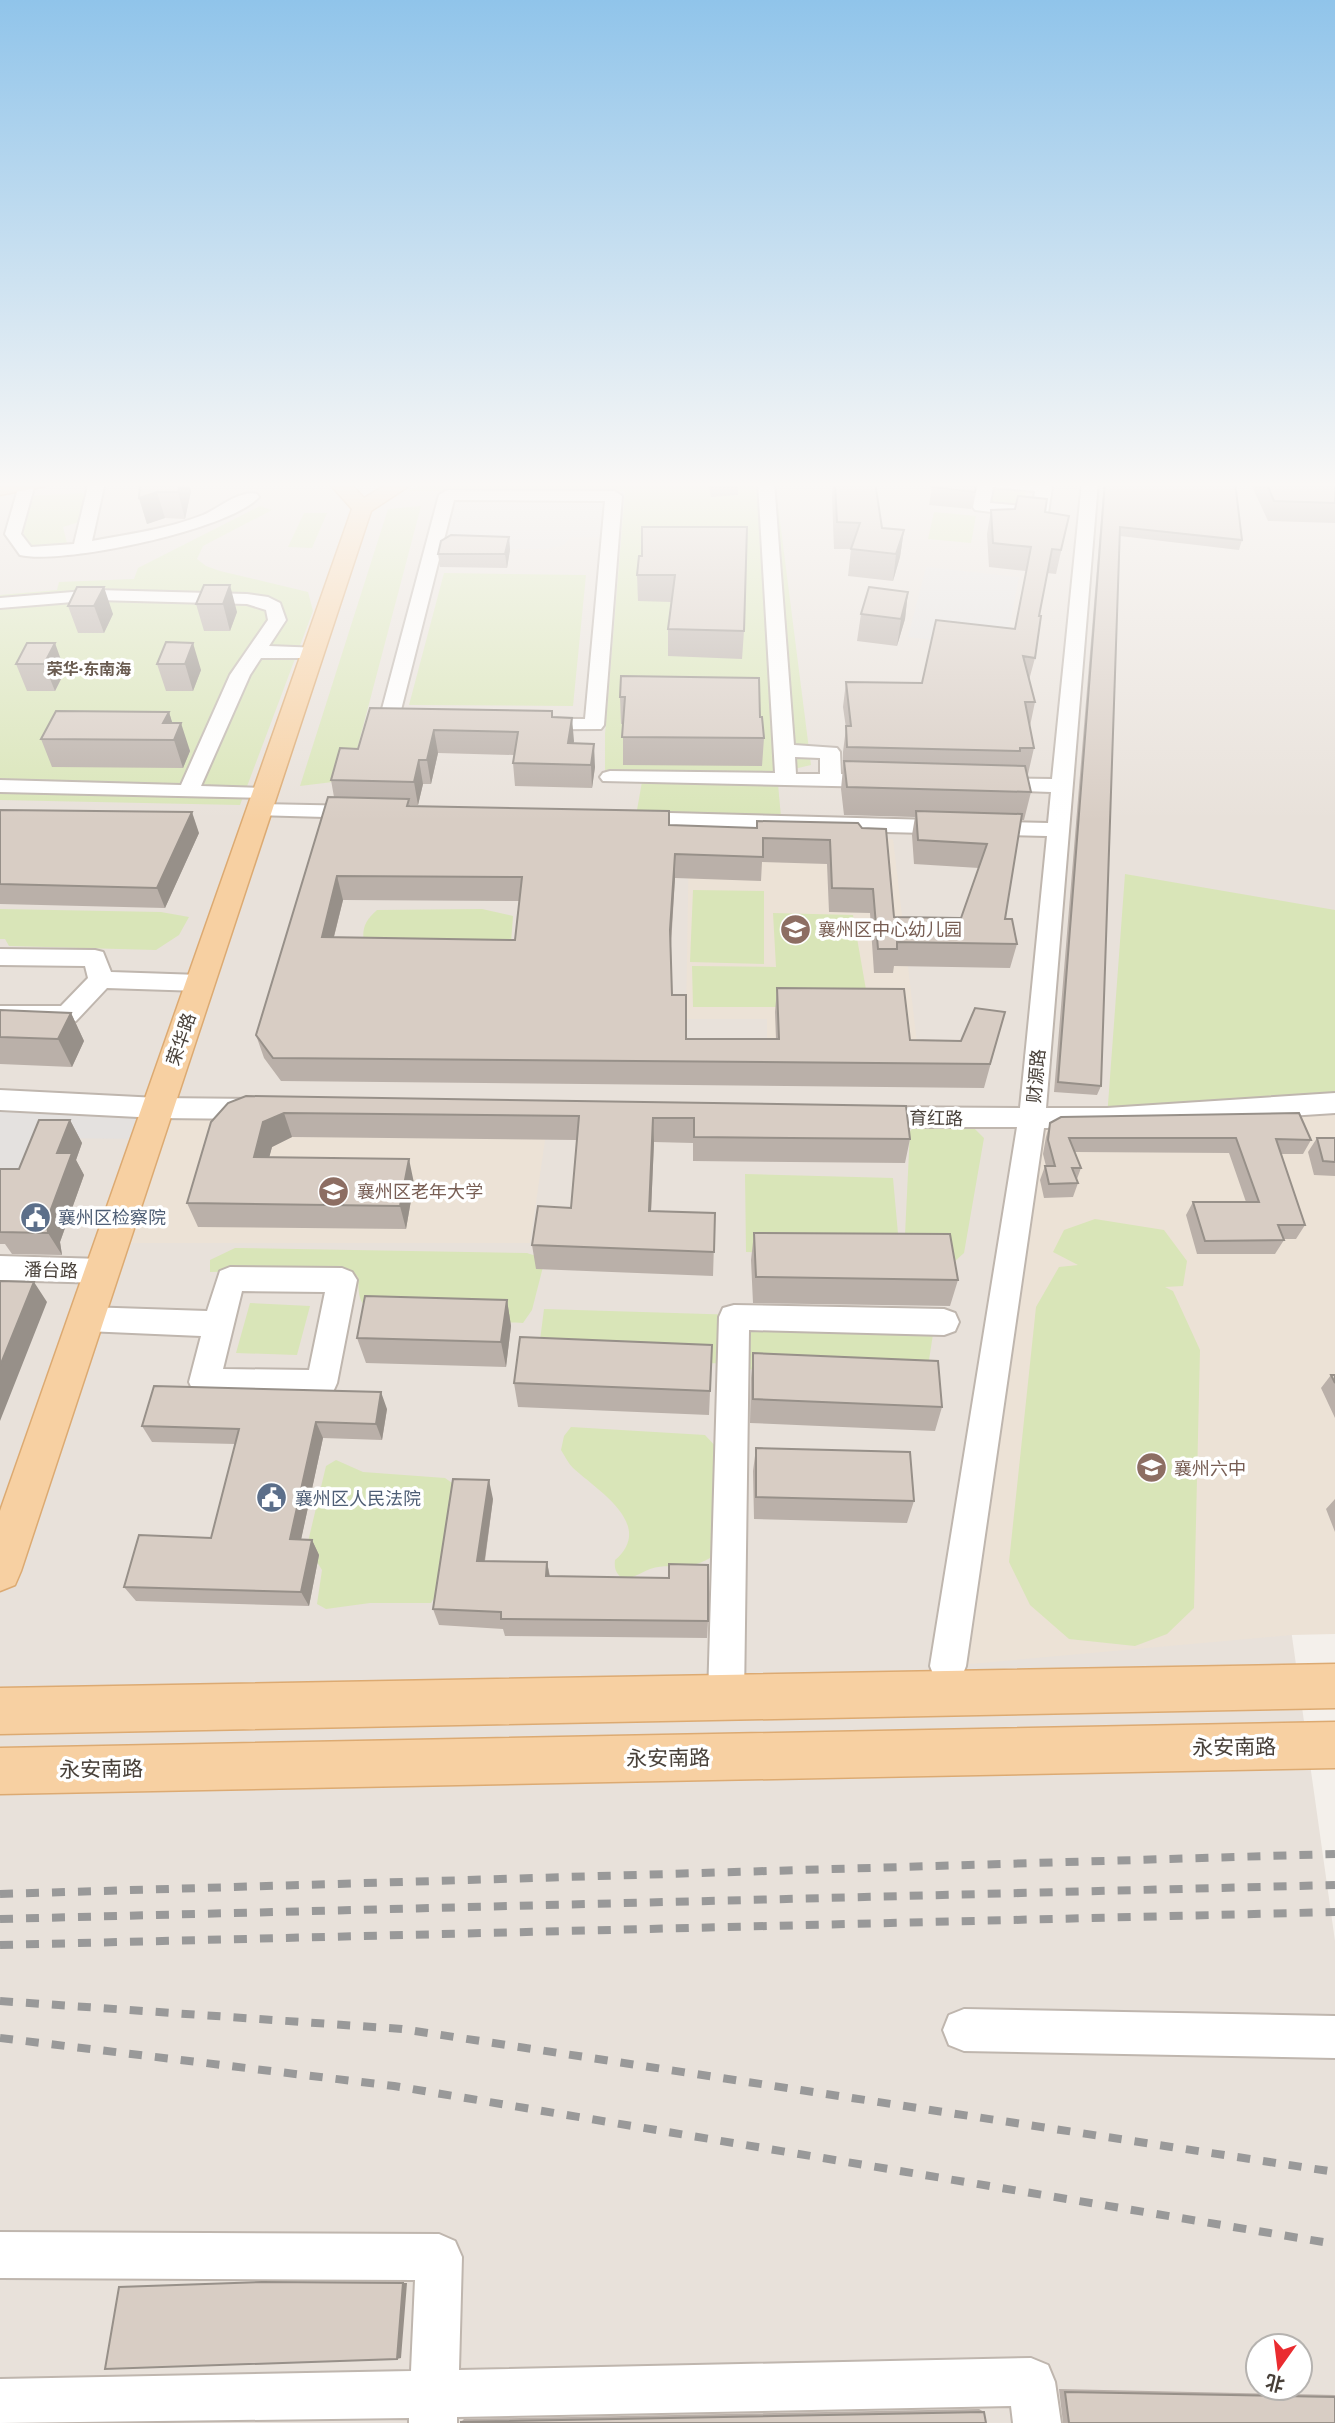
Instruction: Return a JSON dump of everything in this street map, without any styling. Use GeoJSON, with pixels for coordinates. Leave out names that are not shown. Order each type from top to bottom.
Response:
{"type":"FeatureCollection","features":[{"type":"Feature","properties":{"kind":"main road","name":"荣华路"},"geometry":{"type":"LineString","coordinates":[[0,1571],[332,595]]}},
{"type":"Feature","properties":{"kind":"main road"},"geometry":{"type":"LineString","coordinates":[[0,1711],[1335,1686]]}},
{"type":"Feature","properties":{"kind":"main road","name":"永安南路"},"geometry":{"type":"LineString","coordinates":[[0,1771],[1335,1745]]}},
{"type":"Feature","properties":{"kind":"street"},"geometry":{"type":"LineString","coordinates":[[0,604],[96,595]]}},
{"type":"Feature","properties":{"kind":"street"},"geometry":{"type":"LineString","coordinates":[[165,595],[262,601],[274,607],[277,620],[235,685],[188,792]]}},
{"type":"Feature","properties":{"kind":"street"},"geometry":{"type":"LineString","coordinates":[[421,595],[388,724],[594,725],[605,595]]}},
{"type":"Feature","properties":{"kind":"street"},"geometry":{"type":"LineString","coordinates":[[774,595],[786,778]]}},
{"type":"Feature","properties":{"kind":"street","name":"财源路"},"geometry":{"type":"LineString","coordinates":[[947,1666],[1032,1119],[1078,595]]}},
{"type":"Feature","properties":{"kind":"street"},"geometry":{"type":"LineString","coordinates":[[255,652],[313,652]]}},
{"type":"Feature","properties":{"kind":"street"},"geometry":{"type":"LineString","coordinates":[[784,751],[830,752],[831,779]]}},
{"type":"Feature","properties":{"kind":"street"},"geometry":{"type":"LineString","coordinates":[[610,777],[899,781]]}},
{"type":"Feature","properties":{"kind":"street"},"geometry":{"type":"LineString","coordinates":[[967,783],[1063,786]]}},
{"type":"Feature","properties":{"kind":"street"},"geometry":{"type":"LineString","coordinates":[[0,786],[188,792],[383,813]]}},
{"type":"Feature","properties":{"kind":"street"},"geometry":{"type":"LineString","coordinates":[[618,819],[1058,830]]}},
{"type":"Feature","properties":{"kind":"street"},"geometry":{"type":"LineString","coordinates":[[0,957],[95,958],[101,981]]}},
{"type":"Feature","properties":{"kind":"street"},"geometry":{"type":"LineString","coordinates":[[0,1015],[67,1015],[101,981],[200,983]]}},
{"type":"Feature","properties":{"kind":"street"},"geometry":{"type":"LineString","coordinates":[[0,1100],[158,1108],[284,1109]]}},
{"type":"Feature","properties":{"kind":"street","name":"育红路"},"geometry":{"type":"LineString","coordinates":[[839,1117],[1032,1119],[1168,1115],[1335,1102]]}},
{"type":"Feature","properties":{"kind":"street","name":"潘台路"},"geometry":{"type":"LineString","coordinates":[[0,1268],[102,1271]]}},
{"type":"Feature","properties":{"kind":"street"},"geometry":{"type":"LineString","coordinates":[[230,1279],[342,1280],[322,1383],[204,1382],[219,1324],[230,1279]]}},
{"type":"Feature","properties":{"kind":"street"},"geometry":{"type":"LineString","coordinates":[[726,1698],[734,1317],[944,1322]]}},
{"type":"Feature","properties":{"kind":"street"},"geometry":{"type":"LineString","coordinates":[[86,1319],[219,1324]]}},
{"type":"Feature","properties":{"kind":"street"},"geometry":{"type":"LineString","coordinates":[[964,2030],[1335,2037]]}},
{"type":"Feature","properties":{"kind":"street"},"geometry":{"type":"LineString","coordinates":[[0,2255],[439,2257],[433,2409]]}},
{"type":"Feature","properties":{"kind":"street"},"geometry":{"type":"LineString","coordinates":[[0,2403],[433,2409],[1031,2382],[1037,2423]]}},
{"type":"Feature","properties":{"kind":"shaded area"},"geometry":{"type":"Polygon","coordinates":[[[0,595],[1335,595],[1335,1608],[1288,1608],[1335,1941],[1335,2423],[0,2423],[0,595]]]}},
{"type":"Feature","properties":{"kind":"shaded area"},"geometry":{"type":"Polygon","coordinates":[[[919,595],[1015,595],[1005,649],[908,637],[919,595]]]}},
{"type":"Feature","properties":{"kind":"shaded area","name":"襄州区中心幼儿园"},"geometry":{"type":"Polygon","coordinates":[[[689,835],[893,839],[917,1043],[767,1042],[767,1019],[686,1019],[689,835]]]}},
{"type":"Feature","properties":{"kind":"shaded area","name":"襄州六中"},"geometry":{"type":"Polygon","coordinates":[[[1335,1103],[1335,1634],[1292,1635],[948,1666],[1032,1119],[1335,1103]]]}},
{"type":"Feature","properties":{"kind":"shaded area","name":"襄州区老年大学"},"geometry":{"type":"Polygon","coordinates":[[[158,1108],[549,1113],[530,1243],[112,1243],[158,1108]]]}},
{"type":"Feature","properties":{"kind":"shaded area"},"geometry":{"type":"Polygon","coordinates":[[[0,1111],[155,1117],[147,1139],[43,1138],[21,1184],[0,1184],[0,1111]]]}},
{"type":"Feature","properties":{"kind":"green space"},"geometry":{"type":"Polygon","coordinates":[[[0,595],[309,595],[313,611],[240,805],[0,800],[0,595]]]}},
{"type":"Feature","properties":{"kind":"green space"},"geometry":{"type":"Polygon","coordinates":[[[361,595],[398,595],[349,780],[300,786],[361,595]]]}},
{"type":"Feature","properties":{"kind":"green space"},"geometry":{"type":"Polygon","coordinates":[[[438,595],[584,595],[573,706],[409,705],[438,595]]]}},
{"type":"Feature","properties":{"kind":"green space"},"geometry":{"type":"Polygon","coordinates":[[[616,595],[789,595],[811,765],[777,773],[781,817],[637,810],[643,776],[605,771],[605,734],[616,595]]]}},
{"type":"Feature","properties":{"kind":"green space"},"geometry":{"type":"Polygon","coordinates":[[[1125,874],[1335,910],[1335,1103],[1107,1118],[1125,874]]]}},
{"type":"Feature","properties":{"kind":"green space"},"geometry":{"type":"Polygon","coordinates":[[[693,890],[764,891],[764,964],[690,962],[693,890]]]}},
{"type":"Feature","properties":{"kind":"green space"},"geometry":{"type":"Polygon","coordinates":[[[0,909],[161,912],[189,917],[179,935],[156,950],[9,946],[5,939],[0,939],[0,909]]]}},
{"type":"Feature","properties":{"kind":"green space"},"geometry":{"type":"Polygon","coordinates":[[[482,909],[513,916],[511,943],[366,951],[364,929],[368,919],[377,910],[482,909]]]}},
{"type":"Feature","properties":{"kind":"green space"},"geometry":{"type":"Polygon","coordinates":[[[773,913],[853,915],[869,1007],[693,1007],[692,966],[776,967],[773,913]]]}},
{"type":"Feature","properties":{"kind":"green space"},"geometry":{"type":"Polygon","coordinates":[[[915,1126],[974,1128],[984,1138],[964,1253],[954,1262],[905,1235],[910,1131],[915,1126]]]}},
{"type":"Feature","properties":{"kind":"green space"},"geometry":{"type":"Polygon","coordinates":[[[745,1174],[893,1178],[900,1256],[746,1252],[745,1174]]]}},
{"type":"Feature","properties":{"kind":"green space"},"geometry":{"type":"Polygon","coordinates":[[[1095,1219],[1164,1230],[1187,1261],[1183,1286],[1165,1287],[1173,1291],[1200,1350],[1194,1608],[1167,1634],[1135,1646],[1069,1639],[1030,1605],[1009,1562],[1036,1307],[1059,1267],[1078,1265],[1053,1252],[1064,1230],[1095,1219]]]}},
{"type":"Feature","properties":{"kind":"green space"},"geometry":{"type":"Polygon","coordinates":[[[235,1248],[527,1253],[545,1259],[532,1310],[523,1323],[441,1321],[397,1317],[367,1307],[360,1298],[358,1277],[348,1269],[210,1272],[210,1260],[235,1248]]]}},
{"type":"Feature","properties":{"kind":"green space"},"geometry":{"type":"Polygon","coordinates":[[[250,1303],[310,1306],[297,1355],[236,1353],[250,1303]]]}},
{"type":"Feature","properties":{"kind":"green space"},"geometry":{"type":"Polygon","coordinates":[[[544,1309],[935,1321],[927,1373],[733,1369],[732,1364],[538,1356],[544,1309]]]}},
{"type":"Feature","properties":{"kind":"green space"},"geometry":{"type":"Polygon","coordinates":[[[571,1427],[705,1435],[718,1449],[714,1540],[710,1558],[693,1565],[650,1569],[624,1579],[619,1575],[615,1569],[615,1560],[626,1547],[629,1534],[626,1521],[608,1498],[568,1462],[561,1450],[564,1436],[571,1427]]]}},
{"type":"Feature","properties":{"kind":"green space"},"geometry":{"type":"Polygon","coordinates":[[[336,1460],[363,1472],[445,1478],[455,1485],[439,1590],[431,1603],[370,1603],[326,1609],[317,1604],[322,1570],[307,1546],[326,1466],[336,1460]]]}},
{"type":"Feature","properties":{"kind":"building"},"geometry":{"type":"Polygon","coordinates":[[[73,595],[100,595],[94,606],[68,606],[73,595]]]}},
{"type":"Feature","properties":{"kind":"building"},"geometry":{"type":"Polygon","coordinates":[[[200,595],[226,595],[223,604],[196,604],[200,595]]]}},
{"type":"Feature","properties":{"kind":"building"},"geometry":{"type":"Polygon","coordinates":[[[672,595],[745,595],[744,631],[668,629],[672,595]]]}},
{"type":"Feature","properties":{"kind":"building"},"geometry":{"type":"Polygon","coordinates":[[[867,595],[907,595],[901,619],[861,614],[867,595]]]}},
{"type":"Feature","properties":{"kind":"building"},"geometry":{"type":"Polygon","coordinates":[[[1022,595],[1043,595],[1035,658],[1023,656],[1035,702],[1025,702],[1034,748],[1020,748],[1020,751],[847,747],[846,726],[851,726],[846,682],[922,683],[936,620],[1015,629],[1022,595]]]}},
{"type":"Feature","properties":{"kind":"building"},"geometry":{"type":"Polygon","coordinates":[[[1096,595],[1118,595],[1101,1086],[1058,1082],[1096,595]]]}},
{"type":"Feature","properties":{"kind":"building"},"geometry":{"type":"Polygon","coordinates":[[[166,642],[193,643],[185,664],[157,664],[166,642]]]}},
{"type":"Feature","properties":{"kind":"building"},"geometry":{"type":"Polygon","coordinates":[[[27,643],[55,643],[44,664],[16,664],[27,643]]]}},
{"type":"Feature","properties":{"kind":"building"},"geometry":{"type":"Polygon","coordinates":[[[621,676],[759,678],[760,717],[764,738],[622,737],[625,697],[620,697],[621,676]]]}},
{"type":"Feature","properties":{"kind":"building"},"geometry":{"type":"Polygon","coordinates":[[[370,708],[552,711],[552,717],[572,718],[568,743],[594,744],[591,765],[513,763],[518,732],[434,730],[427,760],[419,760],[414,782],[331,780],[340,748],[358,749],[370,708]]]}},
{"type":"Feature","properties":{"kind":"building"},"geometry":{"type":"Polygon","coordinates":[[[56,711],[169,712],[163,723],[181,723],[174,740],[41,739],[56,711]]]}},
{"type":"Feature","properties":{"kind":"building"},"geometry":{"type":"Polygon","coordinates":[[[844,761],[1025,766],[1031,792],[847,787],[844,761]]]}},
{"type":"Feature","properties":{"kind":"building"},"geometry":{"type":"Polygon","coordinates":[[[328,797],[409,799],[407,806],[669,811],[669,825],[757,828],[757,821],[858,823],[862,828],[886,829],[894,917],[961,918],[987,844],[918,840],[916,811],[1022,814],[1005,919],[1012,919],[1017,944],[897,942],[897,949],[878,949],[873,889],[832,888],[830,840],[763,838],[763,857],[675,854],[670,930],[672,995],[686,995],[686,1039],[779,1039],[777,988],[904,989],[910,1040],[961,1041],[975,1008],[1005,1012],[990,1064],[273,1058],[256,1035],[328,797]],[[337,876],[322,937],[515,940],[522,877],[337,876]]]}},
{"type":"Feature","properties":{"kind":"building"},"geometry":{"type":"Polygon","coordinates":[[[0,810],[192,812],[157,888],[0,884],[0,810]]]}},
{"type":"Feature","properties":{"kind":"building"},"geometry":{"type":"Polygon","coordinates":[[[0,1010],[71,1013],[58,1039],[0,1037],[0,1010]]]}},
{"type":"Feature","properties":{"kind":"building"},"geometry":{"type":"Polygon","coordinates":[[[246,1096],[906,1106],[910,1139],[694,1137],[694,1118],[653,1118],[649,1211],[715,1213],[714,1252],[532,1245],[538,1206],[571,1208],[579,1116],[284,1113],[263,1122],[254,1157],[409,1159],[400,1206],[187,1203],[211,1122],[228,1103],[246,1096]]]}},
{"type":"Feature","properties":{"kind":"building"},"geometry":{"type":"Polygon","coordinates":[[[1299,1113],[1311,1140],[1276,1139],[1305,1225],[1278,1225],[1284,1240],[1205,1241],[1193,1202],[1259,1202],[1236,1138],[1069,1138],[1081,1168],[1072,1168],[1078,1183],[1049,1184],[1045,1166],[1055,1166],[1048,1140],[1050,1123],[1061,1117],[1299,1113]]]}},
{"type":"Feature","properties":{"kind":"building"},"geometry":{"type":"Polygon","coordinates":[[[39,1120],[70,1120],[57,1153],[72,1153],[47,1220],[48,1233],[0,1232],[0,1169],[19,1169],[39,1120]]]}},
{"type":"Feature","properties":{"kind":"building"},"geometry":{"type":"Polygon","coordinates":[[[1317,1138],[1335,1138],[1335,1162],[1323,1161],[1317,1138]]]}},
{"type":"Feature","properties":{"kind":"building"},"geometry":{"type":"Polygon","coordinates":[[[754,1233],[950,1234],[958,1280],[756,1277],[754,1233]]]}},
{"type":"Feature","properties":{"kind":"building"},"geometry":{"type":"Polygon","coordinates":[[[0,1281],[34,1282],[0,1366],[0,1281]]]}},
{"type":"Feature","properties":{"kind":"building"},"geometry":{"type":"Polygon","coordinates":[[[365,1296],[507,1300],[501,1342],[357,1338],[365,1296]]]}},
{"type":"Feature","properties":{"kind":"building"},"geometry":{"type":"Polygon","coordinates":[[[520,1337],[712,1345],[710,1391],[514,1383],[520,1337]]]}},
{"type":"Feature","properties":{"kind":"building"},"geometry":{"type":"Polygon","coordinates":[[[753,1353],[938,1361],[942,1407],[753,1399],[753,1353]]]}},
{"type":"Feature","properties":{"kind":"building","name":"襄州区人民法院"},"geometry":{"type":"Polygon","coordinates":[[[154,1386],[381,1392],[376,1424],[316,1422],[290,1539],[312,1540],[301,1592],[124,1587],[139,1535],[211,1538],[239,1429],[142,1426],[154,1386]]]}},
{"type":"Feature","properties":{"kind":"building"},"geometry":{"type":"Polygon","coordinates":[[[756,1448],[910,1452],[914,1501],[756,1497],[756,1448]]]}},
{"type":"Feature","properties":{"kind":"building"},"geometry":{"type":"Polygon","coordinates":[[[453,1479],[489,1480],[477,1561],[547,1562],[546,1576],[669,1578],[669,1564],[708,1565],[708,1621],[501,1619],[501,1612],[433,1609],[453,1479]]]}},
{"type":"Feature","properties":{"kind":"building"},"geometry":{"type":"Polygon","coordinates":[[[262,2282],[403,2283],[397,2359],[105,2369],[119,2287],[262,2282]]]}},
{"type":"Feature","properties":{"kind":"building"},"geometry":{"type":"Polygon","coordinates":[[[1065,2392],[1244,2395],[1244,2402],[1314,2402],[1314,2397],[1335,2397],[1335,2423],[1069,2423],[1065,2392]]]}},
{"type":"Feature","properties":{"kind":"building"},"geometry":{"type":"Polygon","coordinates":[[[984,2412],[986,2423],[461,2423],[461,2422],[984,2412]]]}},
{"type":"Feature","properties":{"kind":"railway"},"geometry":{"type":"LineString","coordinates":[[0,1894],[1335,1854]]}},
{"type":"Feature","properties":{"kind":"railway"},"geometry":{"type":"LineString","coordinates":[[0,1919],[1335,1885]]}},
{"type":"Feature","properties":{"kind":"railway"},"geometry":{"type":"LineString","coordinates":[[0,1945],[1335,1912]]}},
{"type":"Feature","properties":{"kind":"railway"},"geometry":{"type":"LineString","coordinates":[[0,2001],[402,2029],[1335,2172]]}},
{"type":"Feature","properties":{"kind":"railway"},"geometry":{"type":"LineString","coordinates":[[0,2038],[394,2086],[1335,2244]]}},
{"type":"Feature","properties":{"kind":"place","name":"襄州区中心幼儿园"},"geometry":{"type":"Point","coordinates":[795,929]}},
{"type":"Feature","properties":{"kind":"place","name":"襄州区老年大学"},"geometry":{"type":"Point","coordinates":[334,1191]}},
{"type":"Feature","properties":{"kind":"place","name":"襄州区检察院"},"geometry":{"type":"Point","coordinates":[35,1217]}},
{"type":"Feature","properties":{"kind":"place","name":"襄州六中"},"geometry":{"type":"Point","coordinates":[1151,1468]}},
{"type":"Feature","properties":{"kind":"place","name":"襄州区人民法院"},"geometry":{"type":"Point","coordinates":[272,1498]}},
{"type":"Feature","properties":{"kind":"district","name":"荣华·东南海"},"geometry":{"type":"Point","coordinates":[89,669]}}]}
